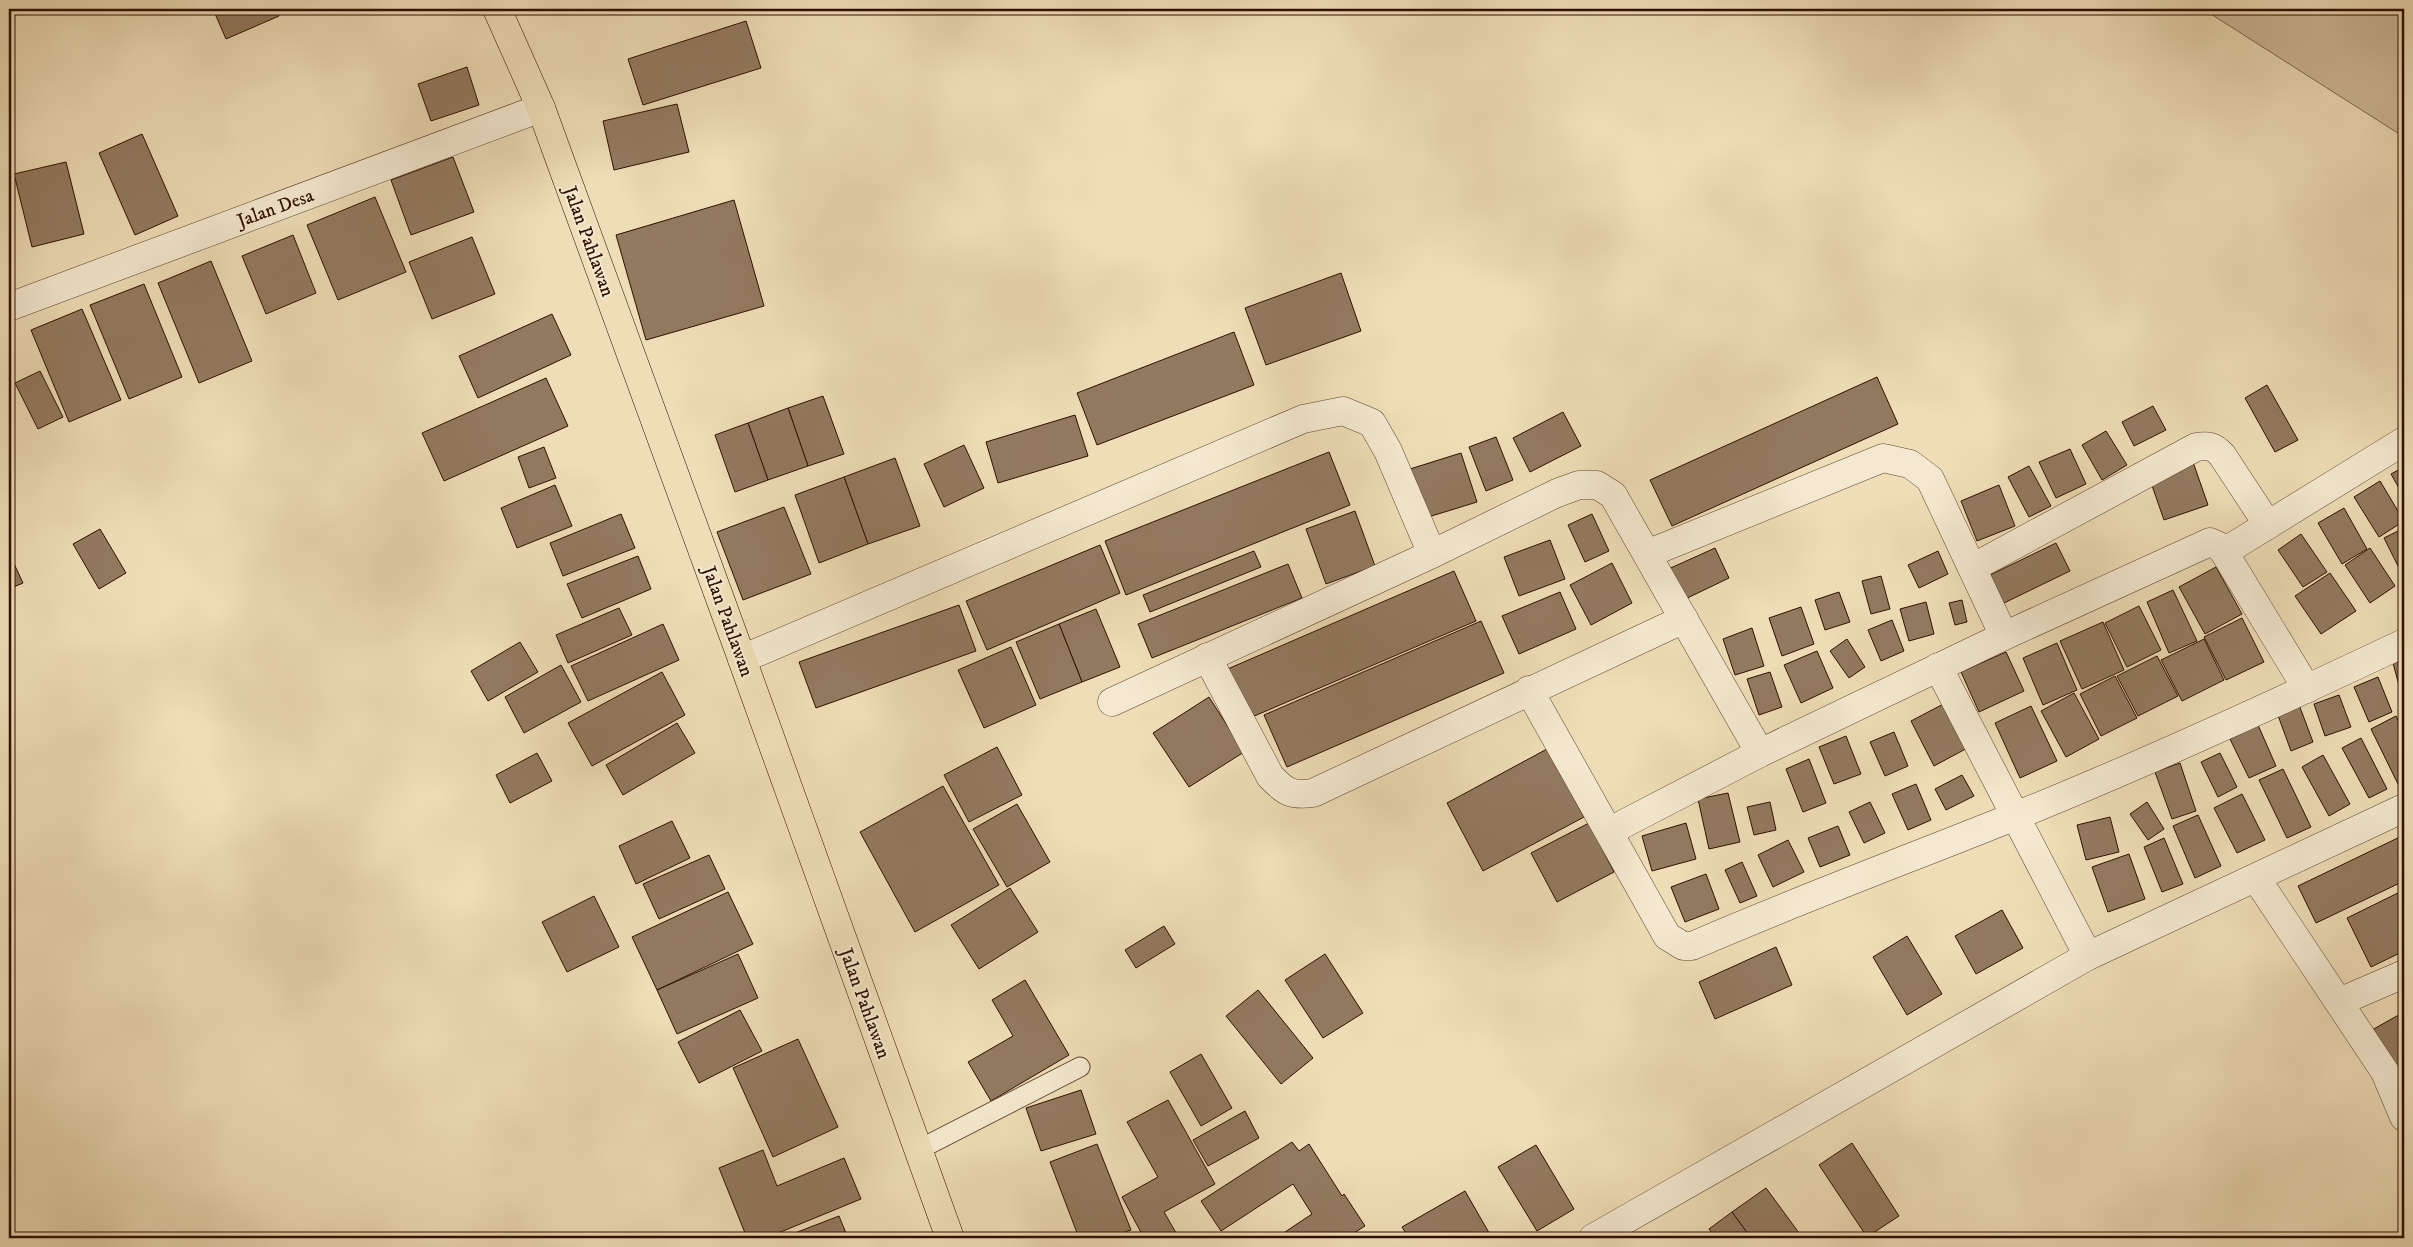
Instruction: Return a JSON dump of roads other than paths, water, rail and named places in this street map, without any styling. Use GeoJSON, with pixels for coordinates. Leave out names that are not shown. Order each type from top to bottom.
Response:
{"type":"FeatureCollection","features":[{"type":"Feature","properties":{"kind":"highway","name":"Jalan Pahlawan"},"geometry":{"type":"LineString","coordinates":[[497,9],[541,108],[950,1238]]}},
{"type":"Feature","properties":{"kind":"street","name":"Jalan Desa"},"geometry":{"type":"LineString","coordinates":[[9,307],[541,108]]}},
{"type":"Feature","properties":{"kind":"street"},"geometry":{"type":"LineString","coordinates":[[742,659],[1304,419],[1343,411],[1372,423],[1388,451],[1432,554]]}},
{"type":"Feature","properties":{"kind":"street"},"geometry":{"type":"LineString","coordinates":[[2224,552],[2404,441]]}},
{"type":"Feature","properties":{"kind":"street"},"geometry":{"type":"LineString","coordinates":[[1972,568],[2196,447],[2206,445],[2215,448],[2222,455],[2268,525]]}},
{"type":"Feature","properties":{"kind":"street"},"geometry":{"type":"LineString","coordinates":[[1647,554],[1884,458],[1910,464],[1930,479],[2004,636]]}},
{"type":"Feature","properties":{"kind":"street"},"geometry":{"type":"LineString","coordinates":[[1112,702],[1432,554],[1557,493],[1579,486],[1597,485],[1613,495],[1760,753]]}},
{"type":"Feature","properties":{"kind":"street"},"geometry":{"type":"LineString","coordinates":[[1610,831],[1760,753],[2004,636],[2210,542],[2219,546],[2224,552],[2307,689]]}},
{"type":"Feature","properties":{"kind":"street"},"geometry":{"type":"LineString","coordinates":[[1207,658],[1270,776],[1282,789],[1297,795],[1313,793],[1684,619]]}},
{"type":"Feature","properties":{"kind":"street"},"geometry":{"type":"LineString","coordinates":[[1530,690],[1667,936],[1683,946],[1692,946],[1788,905],[2016,816],[2307,689],[2404,643]]}},
{"type":"Feature","properties":{"kind":"street"},"geometry":{"type":"LineString","coordinates":[[1938,668],[2088,956]]}},
{"type":"Feature","properties":{"kind":"street"},"geometry":{"type":"LineString","coordinates":[[1593,1238],[2088,956],[2404,808]]}},
{"type":"Feature","properties":{"kind":"street"},"geometry":{"type":"LineString","coordinates":[[2256,878],[2385,1072],[2404,1117]]}},
{"type":"Feature","properties":{"kind":"street"},"geometry":{"type":"LineString","coordinates":[[2339,1002],[2404,974]]}},
{"type":"Feature","properties":{"kind":"lane"},"geometry":{"type":"LineString","coordinates":[[918,1150],[1080,1067]]}}]}
